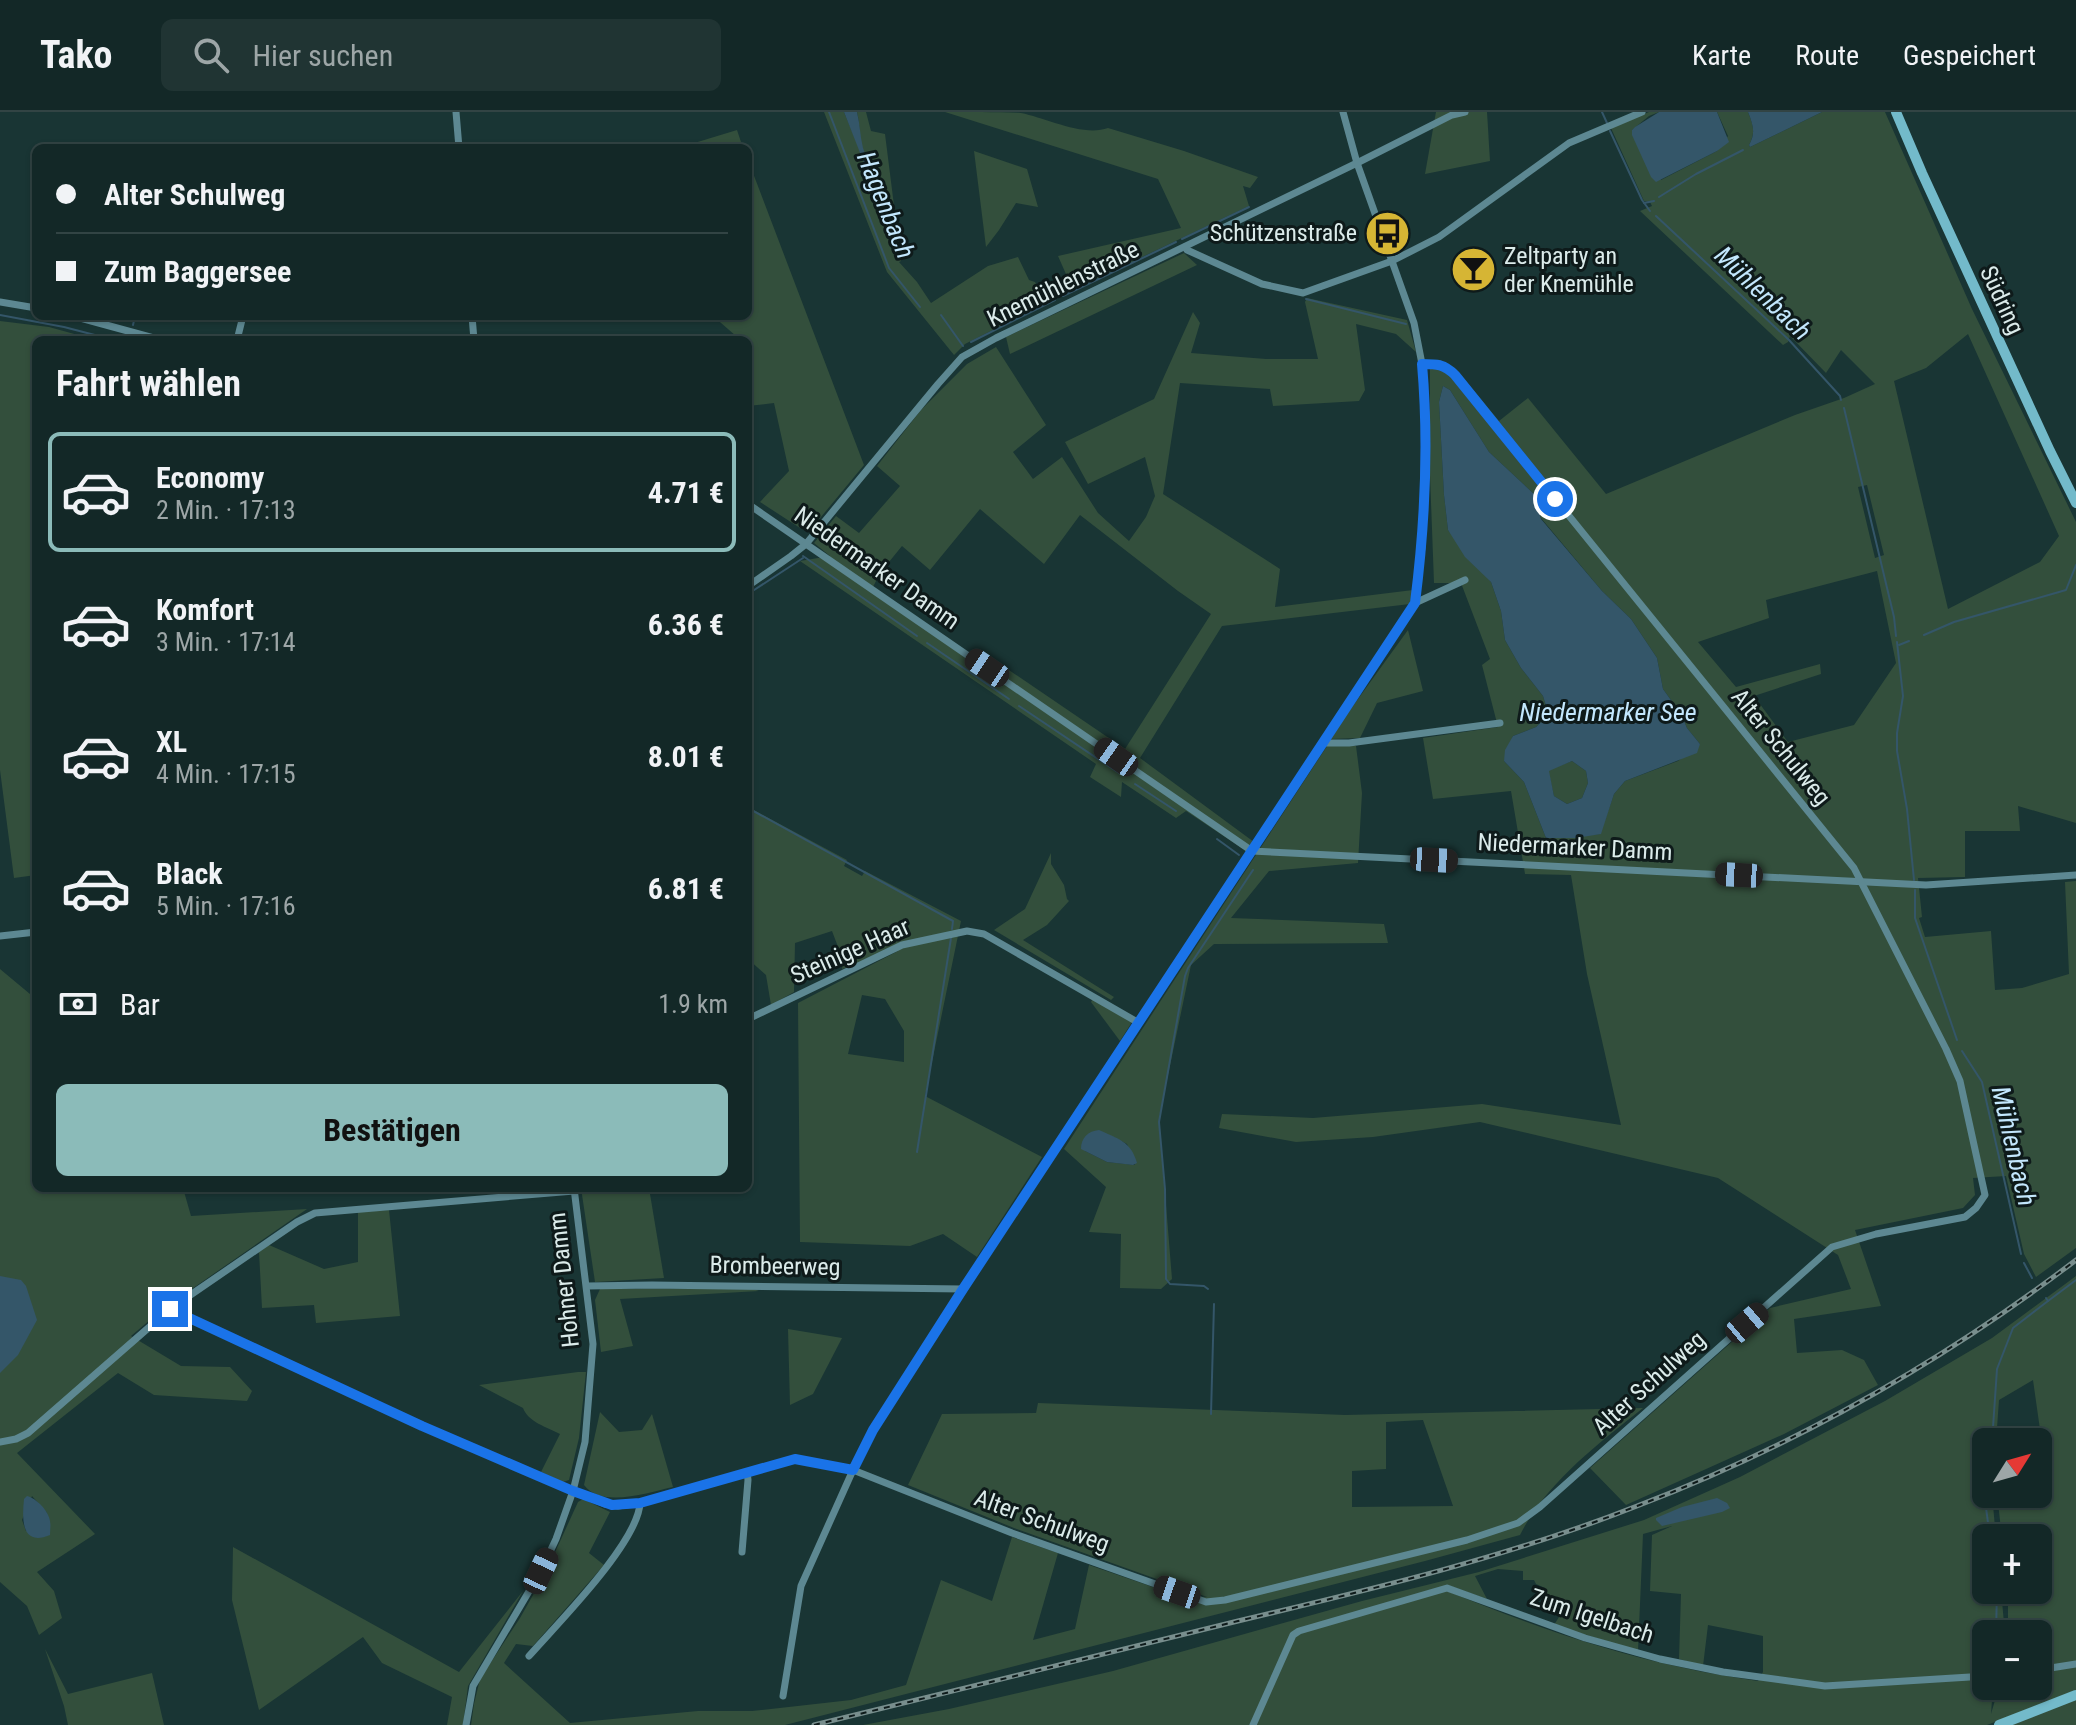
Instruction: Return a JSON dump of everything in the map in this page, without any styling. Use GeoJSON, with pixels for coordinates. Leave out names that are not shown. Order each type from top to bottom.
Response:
{"type":"FeatureCollection","features":[{"type":"Feature","properties":{"kind":"main road","name":"Südring"},"geometry":{"type":"LineString","coordinates":[[1896,112],[2076,503]]}},
{"type":"Feature","properties":{"kind":"main road"},"geometry":{"type":"LineString","coordinates":[[1999,1725],[2076,1695]]}},
{"type":"Feature","properties":{"kind":"street"},"geometry":{"type":"LineString","coordinates":[[456,112],[459,144]]}},
{"type":"Feature","properties":{"kind":"street"},"geometry":{"type":"LineString","coordinates":[[783,1696],[801,1586],[873,1430],[1415,603],[1422,547],[1425,459],[1422,364],[1414,323],[1357,163],[1343,112]]}},
{"type":"Feature","properties":{"kind":"street","name":"Knemühlenstraße"},"geometry":{"type":"LineString","coordinates":[[752,583],[806,544],[962,357],[1452,115],[1465,112]]}},
{"type":"Feature","properties":{"kind":"street"},"geometry":{"type":"LineString","coordinates":[[1185,247],[1262,284],[1303,293],[1392,261],[1439,237],[1569,143],[1642,112]]}},
{"type":"Feature","properties":{"kind":"street"},"geometry":{"type":"LineString","coordinates":[[0,302],[32,307]]}},
{"type":"Feature","properties":{"kind":"street"},"geometry":{"type":"LineString","coordinates":[[88,320],[146,336]]}},
{"type":"Feature","properties":{"kind":"street","name":"Alter Schulweg"},"geometry":{"type":"LineString","coordinates":[[853,1470],[1012,1533],[1206,1602],[1238,1597],[1467,1540],[1518,1523],[1540,1507],[1832,1247],[1876,1234],[1965,1217],[1985,1195],[1960,1081],[1854,868],[1455,375],[1440,364],[1422,364]]}},
{"type":"Feature","properties":{"kind":"street","name":"Niedermarker Damm"},"geometry":{"type":"LineString","coordinates":[[752,507],[1252,851],[1926,885],[2076,875]]}},
{"type":"Feature","properties":{"kind":"street"},"geometry":{"type":"LineString","coordinates":[[1415,603],[1465,580]]}},
{"type":"Feature","properties":{"kind":"street"},"geometry":{"type":"LineString","coordinates":[[1324,743],[1349,743],[1500,723]]}},
{"type":"Feature","properties":{"kind":"street","name":"Steinige Haar"},"geometry":{"type":"LineString","coordinates":[[752,1017],[902,945],[967,931],[984,934],[1139,1023]]}},
{"type":"Feature","properties":{"kind":"street"},"geometry":{"type":"LineString","coordinates":[[0,936],[32,932]]}},
{"type":"Feature","properties":{"kind":"street"},"geometry":{"type":"LineString","coordinates":[[0,1442],[28,1433],[170,1309],[297,1222],[315,1213],[551,1192]]}},
{"type":"Feature","properties":{"kind":"street","name":"Hohner Damm"},"geometry":{"type":"LineString","coordinates":[[466,1725],[473,1686],[541,1571],[556,1539],[573,1491],[585,1442],[593,1344],[574,1192]]}},
{"type":"Feature","properties":{"kind":"street","name":"Brombeerweg"},"geometry":{"type":"LineString","coordinates":[[587,1286],[963,1289]]}},
{"type":"Feature","properties":{"kind":"street"},"geometry":{"type":"LineString","coordinates":[[170,1309],[409,1420],[612,1505],[640,1503],[795,1459],[853,1470]]}},
{"type":"Feature","properties":{"kind":"street"},"geometry":{"type":"LineString","coordinates":[[742,1552],[747,1472]]}},
{"type":"Feature","properties":{"kind":"street"},"geometry":{"type":"LineString","coordinates":[[529,1656],[615,1558],[640,1503]]}},
{"type":"Feature","properties":{"kind":"street","name":"Zum Igelbach"},"geometry":{"type":"LineString","coordinates":[[1253,1725],[1293,1635],[1447,1588],[1585,1638],[1660,1659],[1723,1672],[1825,1686],[1972,1677]]}},
{"type":"Feature","properties":{"kind":"street"},"geometry":{"type":"LineString","coordinates":[[2052,1668],[2076,1664]]}},
{"type":"Feature","properties":{"kind":"green space"},"geometry":{"type":"Polygon","coordinates":[[[824,112],[844,112],[870,174],[861,143],[857,112],[866,112],[871,131],[885,134],[899,262],[931,303],[988,266],[1018,257],[1029,280],[1035,282],[1046,303],[965,344],[954,355],[887,272],[824,112]]]}},
{"type":"Feature","properties":{"kind":"green space"},"geometry":{"type":"Polygon","coordinates":[[[945,112],[1021,113],[1076,129],[1108,128],[1258,177],[1250,188],[1243,186],[1249,206],[1073,290],[1058,256],[1181,228],[1158,179],[945,112]]]}},
{"type":"Feature","properties":{"kind":"green space"},"geometry":{"type":"Polygon","coordinates":[[[1436,112],[1487,112],[1490,161],[1425,174],[1436,112]]]}},
{"type":"Feature","properties":{"kind":"green space"},"geometry":{"type":"Polygon","coordinates":[[[1649,112],[1659,112],[1632,130],[1661,180],[1717,151],[1728,136],[1717,112],[1748,112],[1753,128],[1750,147],[1822,112],[1885,112],[1972,309],[2076,522],[2076,823],[2018,806],[2020,831],[1965,831],[1965,877],[1918,878],[1922,917],[1919,918],[1925,937],[1991,931],[1995,990],[2022,988],[2069,974],[2065,882],[2076,881],[2076,1248],[2036,1277],[2024,1254],[2006,1176],[1973,1178],[1975,1195],[1963,1208],[1855,1230],[1881,1306],[1794,1319],[1797,1353],[1842,1350],[1864,1360],[1878,1385],[1784,1434],[1626,1505],[1590,1468],[1770,1308],[1851,1289],[1838,1255],[1718,1178],[1480,1122],[1373,1137],[1296,1142],[1219,1128],[1222,1114],[1313,1118],[1482,1104],[1621,1125],[1587,974],[1571,875],[1525,874],[1511,791],[1433,799],[1423,738],[1498,727],[1482,665],[1490,659],[1461,583],[1434,583],[1430,369],[1456,369],[1499,421],[1528,398],[1606,494],[1875,384],[1841,350],[1826,373],[1790,336],[1783,345],[1640,211],[1652,206],[1644,201],[1611,128],[1649,112]],[[1968,334],[1926,368],[1894,381],[1948,609],[2040,562],[2059,536],[1968,334]],[[1443,386],[1439,402],[1448,530],[1491,582],[1501,611],[1505,640],[1521,668],[1543,696],[1547,709],[1545,718],[1536,727],[1513,736],[1504,761],[1524,782],[1546,838],[1600,834],[1614,794],[1625,781],[1678,761],[1700,744],[1663,689],[1657,658],[1631,619],[1602,591],[1541,518],[1534,494],[1489,452],[1450,390],[1443,386]],[[1867,485],[1858,487],[1875,558],[1884,555],[1867,485]],[[1877,571],[1766,600],[1769,618],[1698,642],[1736,687],[1820,664],[1821,674],[1754,696],[1788,742],[1854,725],[1896,663],[1877,571]]]}},
{"type":"Feature","properties":{"kind":"green space"},"geometry":{"type":"Polygon","coordinates":[[[737,130],[742,144],[691,144],[737,130]]]}},
{"type":"Feature","properties":{"kind":"green space"},"geometry":{"type":"Polygon","coordinates":[[[974,151],[1027,169],[1038,207],[1016,203],[986,247],[974,151]]]}},
{"type":"Feature","properties":{"kind":"green space"},"geometry":{"type":"Polygon","coordinates":[[[752,171],[864,465],[816,523],[800,528],[760,502],[789,471],[774,403],[752,406],[752,336],[736,336],[718,320],[752,320],[752,171]]]}},
{"type":"Feature","properties":{"kind":"green space"},"geometry":{"type":"Polygon","coordinates":[[[1184,253],[1197,265],[1010,354],[1006,337],[1184,253]]]}},
{"type":"Feature","properties":{"kind":"green space"},"geometry":{"type":"Polygon","coordinates":[[[1307,298],[1407,320],[1416,352],[1396,334],[1356,324],[1365,390],[1359,401],[1273,406],[1270,389],[1180,383],[1163,494],[1280,569],[1275,607],[1413,590],[1410,604],[1222,626],[1140,758],[1254,842],[1243,849],[1186,811],[1176,818],[1122,782],[1121,797],[1090,777],[1096,764],[800,561],[830,556],[814,543],[836,516],[859,533],[900,486],[877,466],[921,410],[967,364],[996,347],[1046,425],[1013,452],[1033,479],[1062,457],[1098,513],[1129,541],[1146,517],[1155,496],[1145,457],[1088,484],[1065,442],[1154,399],[1193,312],[1200,323],[1191,353],[1266,359],[1318,359],[1305,302],[1307,298]],[[980,509],[930,570],[902,546],[873,587],[978,659],[984,653],[1125,749],[1211,614],[1080,515],[1044,564],[980,509]]]}},
{"type":"Feature","properties":{"kind":"green space"},"geometry":{"type":"Polygon","coordinates":[[[0,321],[49,327],[82,336],[32,336],[32,876],[14,878],[0,770],[0,321]]]}},
{"type":"Feature","properties":{"kind":"green space"},"geometry":{"type":"Polygon","coordinates":[[[1408,630],[1423,691],[1377,703],[1360,738],[1329,739],[1408,630]]]}},
{"type":"Feature","properties":{"kind":"green space"},"geometry":{"type":"Polygon","coordinates":[[[1327,746],[1356,746],[1362,793],[1358,863],[1269,871],[1231,918],[1384,924],[1388,943],[1214,944],[1191,965],[1159,1118],[1172,1279],[1161,1289],[1120,1288],[1121,1234],[1089,1232],[1106,1187],[1064,1149],[1327,746]],[[1109,1135],[1085,1151],[1107,1162],[1135,1165],[1127,1144],[1109,1135]]]}},
{"type":"Feature","properties":{"kind":"green space"},"geometry":{"type":"Polygon","coordinates":[[[1572,761],[1586,771],[1588,783],[1582,798],[1567,804],[1554,796],[1548,770],[1572,761]]]}},
{"type":"Feature","properties":{"kind":"green space"},"geometry":{"type":"Polygon","coordinates":[[[752,809],[847,860],[844,866],[862,876],[865,871],[961,921],[925,1096],[1042,1157],[977,1257],[943,1234],[910,1246],[800,1242],[798,1003],[898,951],[842,969],[843,960],[832,931],[795,943],[794,992],[771,1005],[766,975],[752,963],[752,809]],[[862,995],[848,1054],[904,1062],[904,1031],[885,999],[862,995]]]}},
{"type":"Feature","properties":{"kind":"green space"},"geometry":{"type":"Polygon","coordinates":[[[1051,853],[1051,864],[1064,885],[1069,901],[1047,925],[1023,940],[1114,997],[1111,1000],[994,930],[1025,909],[1051,853]]]}},
{"type":"Feature","properties":{"kind":"green space"},"geometry":{"type":"Polygon","coordinates":[[[0,969],[32,996],[32,1192],[184,1192],[191,1216],[307,1209],[163,1309],[131,1336],[181,1366],[230,1367],[252,1391],[247,1401],[154,1395],[118,1373],[17,1453],[95,1534],[37,1572],[54,1591],[62,1618],[39,1635],[27,1606],[0,1582],[0,969]],[[32,1496],[22,1520],[26,1531],[49,1526],[47,1513],[32,1496]]]}},
{"type":"Feature","properties":{"kind":"green space"},"geometry":{"type":"Polygon","coordinates":[[[1093,998],[1132,1022],[1120,1041],[1091,1002],[1093,998]]]}},
{"type":"Feature","properties":{"kind":"green space"},"geometry":{"type":"Polygon","coordinates":[[[582,1192],[650,1192],[664,1278],[595,1282],[582,1192]]]}},
{"type":"Feature","properties":{"kind":"green space"},"geometry":{"type":"Polygon","coordinates":[[[389,1210],[400,1316],[316,1323],[314,1305],[262,1308],[259,1252],[269,1245],[324,1269],[358,1262],[358,1212],[389,1210]]]}},
{"type":"Feature","properties":{"kind":"green space"},"geometry":{"type":"Polygon","coordinates":[[[2076,1276],[2076,1690],[2052,1699],[2052,1620],[2008,1620],[2008,1604],[2052,1604],[2052,1524],[2000,1524],[1999,1508],[2052,1508],[2052,1428],[2040,1428],[2033,1380],[1999,1400],[1997,1428],[1972,1428],[1972,1508],[1993,1508],[1995,1524],[1972,1524],[1972,1604],[2002,1604],[2004,1620],[1972,1620],[1972,1700],[1992,1700],[1991,1714],[1995,1700],[2051,1700],[1987,1725],[863,1725],[949,1709],[1113,1671],[1362,1601],[1479,1572],[1644,1520],[1740,1477],[1885,1401],[1992,1338],[2076,1276]],[[1672,1526],[1643,1534],[1638,1651],[1554,1625],[1560,1607],[1544,1596],[1545,1588],[1534,1580],[1523,1580],[1523,1571],[1498,1569],[1475,1576],[1487,1599],[1450,1586],[1447,1591],[1532,1624],[1621,1653],[1758,1681],[1763,1672],[1763,1636],[1708,1625],[1703,1666],[1679,1659],[1681,1594],[1650,1591],[1652,1535],[1672,1526]]]}},
{"type":"Feature","properties":{"kind":"green space"},"geometry":{"type":"Polygon","coordinates":[[[749,1288],[759,1291],[620,1299],[633,1346],[601,1352],[595,1300],[600,1289],[749,1288]]]}},
{"type":"Feature","properties":{"kind":"green space"},"geometry":{"type":"Polygon","coordinates":[[[788,1329],[842,1338],[813,1394],[790,1405],[788,1329]]]}},
{"type":"Feature","properties":{"kind":"green space"},"geometry":{"type":"Polygon","coordinates":[[[586,1372],[579,1438],[569,1480],[563,1482],[541,1472],[560,1434],[533,1421],[523,1408],[479,1385],[586,1372]]]}},
{"type":"Feature","properties":{"kind":"green space"},"geometry":{"type":"Polygon","coordinates":[[[1038,1403],[1345,1415],[1643,1408],[1558,1481],[1520,1535],[1425,1561],[785,1725],[471,1725],[480,1679],[520,1618],[546,1572],[578,1502],[583,1499],[610,1512],[589,1553],[604,1565],[533,1646],[516,1644],[504,1663],[570,1723],[698,1711],[752,1711],[851,1700],[906,1685],[941,1580],[992,1601],[1012,1537],[1058,1553],[1033,1640],[1075,1629],[1089,1565],[1176,1595],[1207,1597],[1014,1528],[908,1485],[942,1414],[1036,1413],[1038,1403]],[[1423,1420],[1386,1422],[1386,1469],[1352,1471],[1352,1507],[1453,1506],[1423,1420]]]}},
{"type":"Feature","properties":{"kind":"green space"},"geometry":{"type":"Polygon","coordinates":[[[600,1412],[619,1432],[642,1430],[652,1414],[673,1487],[614,1497],[592,1492],[584,1485],[600,1412]]]}},
{"type":"Feature","properties":{"kind":"green space"},"geometry":{"type":"Polygon","coordinates":[[[233,1547],[459,1672],[523,1591],[468,1686],[463,1725],[447,1725],[452,1697],[382,1663],[363,1637],[259,1710],[232,1600],[233,1547]]]}},
{"type":"Feature","properties":{"kind":"green space"},"geometry":{"type":"Polygon","coordinates":[[[45,1649],[68,1694],[152,1673],[164,1725],[68,1725],[45,1649]]]}},
{"type":"Feature","properties":{"kind":"green space"},"geometry":{"type":"Polygon","coordinates":[[[2076,1699],[2076,1725],[2009,1725],[2076,1699]]]}},
{"type":"Feature","properties":{"kind":"water"},"geometry":{"type":"Polygon","coordinates":[[[844,112],[857,112],[871,174],[868,173],[844,112]]]}},
{"type":"Feature","properties":{"kind":"water"},"geometry":{"type":"Polygon","coordinates":[[[1659,112],[1717,112],[1729,142],[1656,182],[1651,177],[1632,130],[1659,112]]]}},
{"type":"Feature","properties":{"kind":"water"},"geometry":{"type":"Polygon","coordinates":[[[1748,112],[1822,112],[1750,147],[1753,129],[1748,112]]]}},
{"type":"Feature","properties":{"kind":"water","name":"Niedermarker See"},"geometry":{"type":"Polygon","coordinates":[[[1443,386],[1450,390],[1489,452],[1534,494],[1541,519],[1602,591],[1631,619],[1657,658],[1663,689],[1700,744],[1697,753],[1625,781],[1614,794],[1601,834],[1546,838],[1524,782],[1504,761],[1505,750],[1513,736],[1536,727],[1545,718],[1547,709],[1543,696],[1521,668],[1505,640],[1501,611],[1491,582],[1465,557],[1448,530],[1439,402],[1443,386]],[[1572,761],[1549,771],[1554,796],[1567,804],[1582,798],[1588,783],[1586,771],[1572,761]]]}},
{"type":"Feature","properties":{"kind":"water"},"geometry":{"type":"Polygon","coordinates":[[[1099,1130],[1127,1145],[1137,1163],[1107,1162],[1081,1149],[1086,1136],[1099,1130]]]}},
{"type":"Feature","properties":{"kind":"water"},"geometry":{"type":"Polygon","coordinates":[[[0,1276],[21,1280],[26,1286],[37,1320],[18,1355],[0,1373],[0,1276]]]}},
{"type":"Feature","properties":{"kind":"water"},"geometry":{"type":"Polygon","coordinates":[[[27,1496],[38,1502],[47,1513],[50,1535],[33,1537],[25,1529],[23,1507],[27,1496]]]}},
{"type":"Feature","properties":{"kind":"water"},"geometry":{"type":"Polygon","coordinates":[[[1717,1498],[1730,1508],[1662,1526],[1656,1520],[1682,1507],[1717,1498]]]}},
{"type":"Feature","properties":{"kind":"waterway","name":"Hagenbach"},"geometry":{"type":"LineString","coordinates":[[829,112],[889,268],[920,307]]}},
{"type":"Feature","properties":{"kind":"waterway","name":"Mühlenbach"},"geometry":{"type":"LineString","coordinates":[[1602,112],[1607,123]]}},
{"type":"Feature","properties":{"kind":"waterway","name":"Mühlenbach"},"geometry":{"type":"LineString","coordinates":[[1610,131],[1650,211]]}},
{"type":"Feature","properties":{"kind":"waterway"},"geometry":{"type":"LineString","coordinates":[[1659,197],[1743,150]]}},
{"type":"Feature","properties":{"kind":"waterway"},"geometry":{"type":"LineString","coordinates":[[1644,203],[1654,201]]}},
{"type":"Feature","properties":{"kind":"waterway","name":"Hagenbach"},"geometry":{"type":"LineString","coordinates":[[1182,239],[1249,207]]}},
{"type":"Feature","properties":{"kind":"waterway","name":"Mühlenbach"},"geometry":{"type":"LineString","coordinates":[[1656,216],[1789,340],[1841,400]]}},
{"type":"Feature","properties":{"kind":"waterway","name":"Hagenbach"},"geometry":{"type":"LineString","coordinates":[[1063,296],[1176,242]]}},
{"type":"Feature","properties":{"kind":"waterway"},"geometry":{"type":"LineString","coordinates":[[1306,299],[1406,324]]}},
{"type":"Feature","properties":{"kind":"waterway","name":"Hagenbach"},"geometry":{"type":"LineString","coordinates":[[971,342],[1055,300]]}},
{"type":"Feature","properties":{"kind":"waterway"},"geometry":{"type":"LineString","coordinates":[[0,315],[99,336]]}},
{"type":"Feature","properties":{"kind":"waterway","name":"Hagenbach"},"geometry":{"type":"LineString","coordinates":[[941,315],[963,346]]}},
{"type":"Feature","properties":{"kind":"waterway"},"geometry":{"type":"LineString","coordinates":[[133,325],[134,320]]}},
{"type":"Feature","properties":{"kind":"waterway","name":"Mühlenbach"},"geometry":{"type":"LineString","coordinates":[[1844,408],[1896,636]]}},
{"type":"Feature","properties":{"kind":"waterway"},"geometry":{"type":"LineString","coordinates":[[803,556],[917,636]]}},
{"type":"Feature","properties":{"kind":"waterway"},"geometry":{"type":"LineString","coordinates":[[752,591],[803,558]]}},
{"type":"Feature","properties":{"kind":"waterway"},"geometry":{"type":"LineString","coordinates":[[1924,635],[1954,622],[2066,590],[2076,565]]}},
{"type":"Feature","properties":{"kind":"waterway"},"geometry":{"type":"LineString","coordinates":[[1899,645],[1909,641]]}},
{"type":"Feature","properties":{"kind":"waterway","name":"Mühlenbach"},"geometry":{"type":"LineString","coordinates":[[1897,642],[1903,696],[1897,751],[1914,880]]}},
{"type":"Feature","properties":{"kind":"waterway"},"geometry":{"type":"LineString","coordinates":[[927,643],[1009,699]]}},
{"type":"Feature","properties":{"kind":"waterway"},"geometry":{"type":"LineString","coordinates":[[1019,706],[1119,773]]}},
{"type":"Feature","properties":{"kind":"waterway"},"geometry":{"type":"LineString","coordinates":[[1135,784],[1176,811]]}},
{"type":"Feature","properties":{"kind":"waterway"},"geometry":{"type":"LineString","coordinates":[[752,810],[953,921],[952,929]]}},
{"type":"Feature","properties":{"kind":"waterway"},"geometry":{"type":"LineString","coordinates":[[1217,839],[1239,855]]}},
{"type":"Feature","properties":{"kind":"waterway"},"geometry":{"type":"LineString","coordinates":[[1208,1289],[1204,1286],[1170,1284],[1166,1279],[1165,1189],[1159,1122],[1185,976],[1253,870]]}},
{"type":"Feature","properties":{"kind":"waterway","name":"Mühlenbach"},"geometry":{"type":"LineString","coordinates":[[1915,890],[1915,918],[1957,1040]]}},
{"type":"Feature","properties":{"kind":"waterway"},"geometry":{"type":"LineString","coordinates":[[917,1152],[951,938]]}},
{"type":"Feature","properties":{"kind":"waterway","name":"Mühlenbach"},"geometry":{"type":"LineString","coordinates":[[1962,1051],[1982,1082],[2021,1254]]}},
{"type":"Feature","properties":{"kind":"waterway","name":"Mühlenbach"},"geometry":{"type":"LineString","coordinates":[[2024,1263],[2032,1278]]}},
{"type":"Feature","properties":{"kind":"waterway"},"geometry":{"type":"LineString","coordinates":[[2048,1301],[2076,1280]]}},
{"type":"Feature","properties":{"kind":"waterway","name":"Mühlenbach"},"geometry":{"type":"LineString","coordinates":[[1993,1428],[1997,1369],[2013,1328],[2048,1301],[2046,1298]]}},
{"type":"Feature","properties":{"kind":"waterway"},"geometry":{"type":"LineString","coordinates":[[1211,1414],[1214,1304]]}},
{"type":"Feature","properties":{"kind":"waterway","name":"Mühlenbach"},"geometry":{"type":"LineString","coordinates":[[1986,1508],[1988,1524]]}},
{"type":"Feature","properties":{"kind":"waterway","name":"Mühlenbach"},"geometry":{"type":"LineString","coordinates":[[1996,1620],[1997,1604]]}},
{"type":"Feature","properties":{"kind":"railway"},"geometry":{"type":"LineString","coordinates":[[814,1725],[1390,1584],[1539,1541],[1637,1506],[1753,1457],[1865,1399],[1973,1333],[2076,1260]]}},
{"type":"Feature","properties":{"kind":"place","name":"Schützenstraße"},"geometry":{"type":"Point","coordinates":[1388,233]}},
{"type":"Feature","properties":{"kind":"place","name":"Zeltparty an der Knemühle"},"geometry":{"type":"Point","coordinates":[1473,270]}},
{"type":"Feature","properties":{"kind":"route"},"geometry":{"type":"LineString","coordinates":[[170,1309],[422,1426],[605,1504],[640,1503],[795,1459],[853,1470],[873,1430],[963,1289],[1415,603],[1422,547],[1426,415],[1422,364],[1440,364],[1455,375],[1555,499]]}}]}
